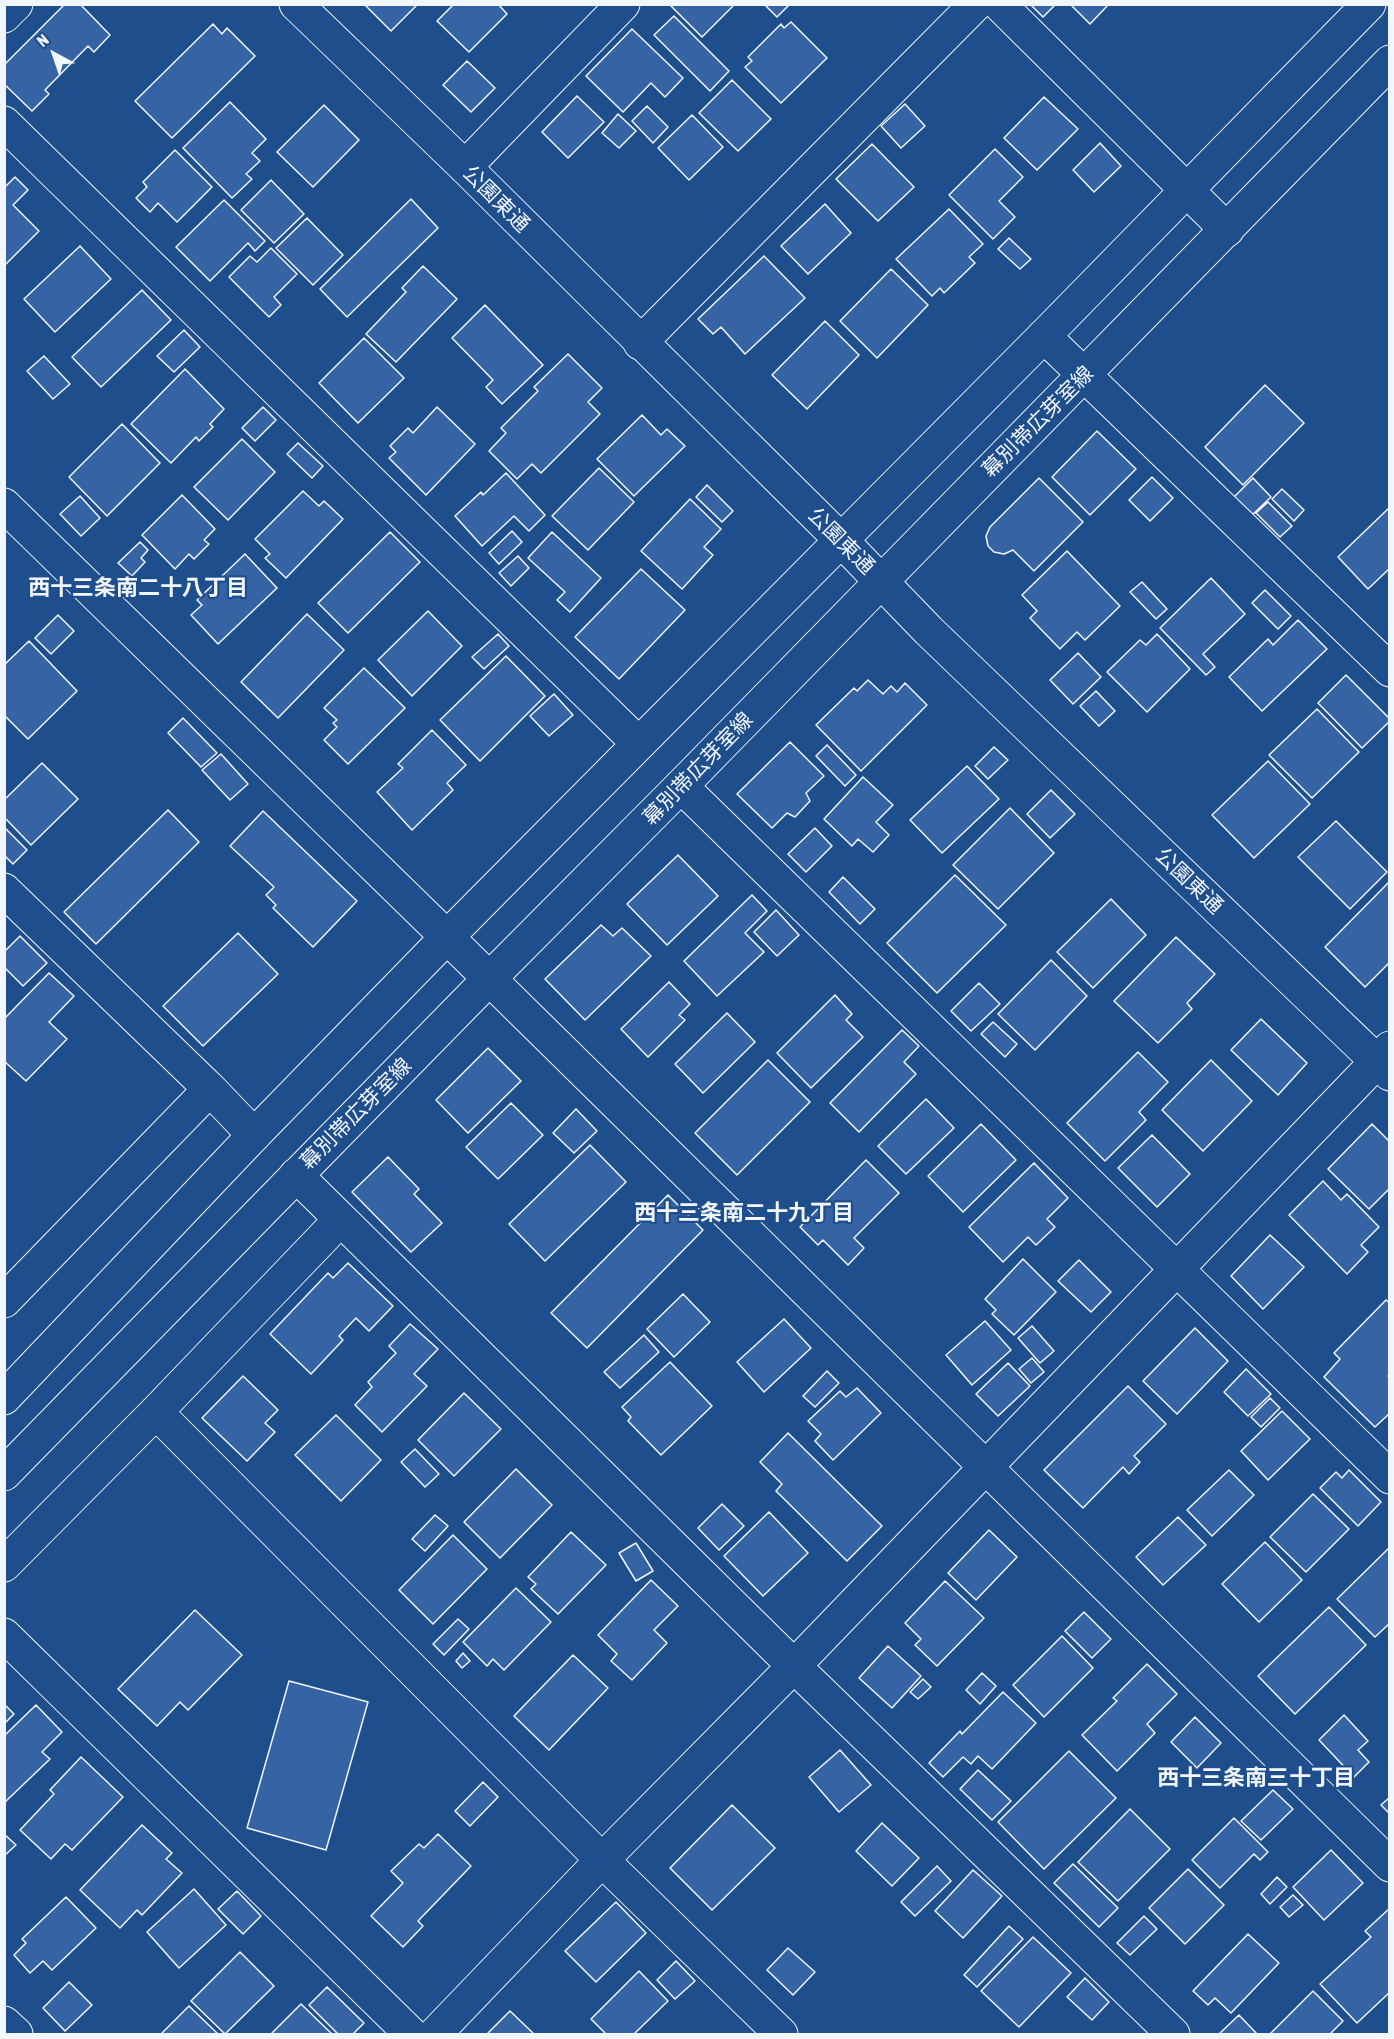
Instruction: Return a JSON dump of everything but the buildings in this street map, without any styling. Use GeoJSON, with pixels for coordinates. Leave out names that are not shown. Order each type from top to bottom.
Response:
{"type":"FeatureCollection","features":[{"type":"Feature","properties":{"kind":"street"},"geometry":{"type":"LineString","coordinates":[[4,16],[16,4]]}},
{"type":"Feature","properties":{"kind":"street","name":"公園東通"},"geometry":{"type":"LineString","coordinates":[[296,4],[465,167],[841,540],[929,631],[1385,1061]]}},
{"type":"Feature","properties":{"kind":"street"},"geometry":{"type":"LineString","coordinates":[[465,167],[623,4]]}},
{"type":"Feature","properties":{"kind":"street"},"geometry":{"type":"LineString","coordinates":[[640,343],[976,4]]}},
{"type":"Feature","properties":{"kind":"street"},"geometry":{"type":"LineString","coordinates":[[999,4],[1227,230]]}},
{"type":"Feature","properties":{"kind":"street"},"geometry":{"type":"LineString","coordinates":[[4,1398],[254,1135],[447,937],[1044,336],[1369,4]]}},
{"type":"Feature","properties":{"kind":"street","name":"幕別帯広芽室線"},"geometry":{"type":"LineString","coordinates":[[4,1474],[1227,230],[1389,62]]}},
{"type":"Feature","properties":{"kind":"street"},"geometry":{"type":"LineString","coordinates":[[4,123],[638,743]]}},
{"type":"Feature","properties":{"kind":"street"},"geometry":{"type":"LineString","coordinates":[[1044,336],[1389,670]]}},
{"type":"Feature","properties":{"kind":"street"},"geometry":{"type":"LineString","coordinates":[[4,505],[447,937],[1389,1865]]}},
{"type":"Feature","properties":{"kind":"street"},"geometry":{"type":"LineString","coordinates":[[681,786],[1389,1477]]}},
{"type":"Feature","properties":{"kind":"street"},"geometry":{"type":"LineString","coordinates":[[4,890],[210,1089],[254,1135]]}},
{"type":"Feature","properties":{"kind":"street"},"geometry":{"type":"LineString","coordinates":[[435,2034],[1177,1269],[1385,1061]]}},
{"type":"Feature","properties":{"kind":"street"},"geometry":{"type":"LineString","coordinates":[[4,1301],[210,1089]]}},
{"type":"Feature","properties":{"kind":"street"},"geometry":{"type":"LineString","coordinates":[[296,1175],[794,1666],[1173,2034]]}},
{"type":"Feature","properties":{"kind":"street"},"geometry":{"type":"LineString","coordinates":[[4,1565],[156,1412],[340,1220]]}},
{"type":"Feature","properties":{"kind":"street"},"geometry":{"type":"LineString","coordinates":[[156,1412],[602,1860],[782,2034]]}},
{"type":"Feature","properties":{"kind":"street"},"geometry":{"type":"LineString","coordinates":[[4,1635],[411,2034]]}},
{"type":"Feature","properties":{"kind":"street"},"geometry":{"type":"LineString","coordinates":[[4,2022],[16,2034]]}},
{"type":"Feature","properties":{"kind":"district","name":"西十三条南二十八丁目"},"geometry":{"type":"Point","coordinates":[138,588]}},
{"type":"Feature","properties":{"kind":"district","name":"西十三条南二十九丁目"},"geometry":{"type":"Point","coordinates":[744,1213]}},
{"type":"Feature","properties":{"kind":"district","name":"西十三条南三十丁目"},"geometry":{"type":"Point","coordinates":[1256,1778]}}]}
